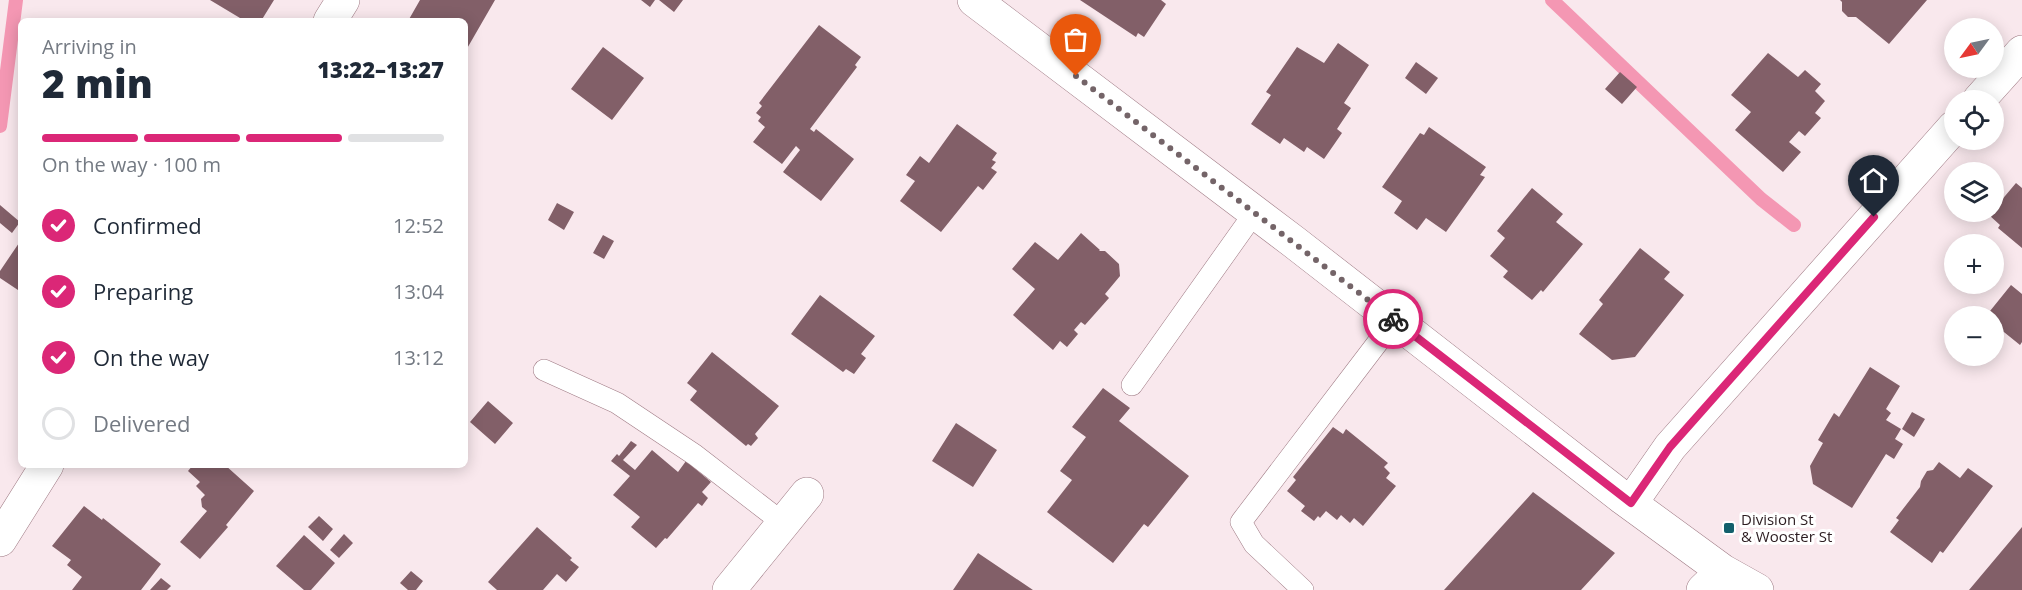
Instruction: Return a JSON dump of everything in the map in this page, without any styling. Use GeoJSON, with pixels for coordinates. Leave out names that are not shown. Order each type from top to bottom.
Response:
{"type":"FeatureCollection","features":[{"type":"Feature","properties":{"kind":"street"},"geometry":{"type":"LineString","coordinates":[[332,18],[343,0]]}},
{"type":"Feature","properties":{"kind":"street"},"geometry":{"type":"LineString","coordinates":[[985,3],[1631,503],[1713,580],[1757,590]]}},
{"type":"Feature","properties":{"kind":"street"},"geometry":{"type":"LineString","coordinates":[[1988,90],[2022,52]]}},
{"type":"Feature","properties":{"kind":"street"},"geometry":{"type":"LineString","coordinates":[[1631,503],[1670,447],[1944,138]]}},
{"type":"Feature","properties":{"kind":"street"},"geometry":{"type":"LineString","coordinates":[[0,540],[45,468]]}},
{"type":"Feature","properties":{"kind":"street"},"geometry":{"type":"LineString","coordinates":[[729,590],[807,494]]}},
{"type":"Feature","properties":{"kind":"lane"},"geometry":{"type":"LineString","coordinates":[[1132,386],[1255,212]]}},
{"type":"Feature","properties":{"kind":"lane"},"geometry":{"type":"LineString","coordinates":[[1303,590],[1254,544],[1241,522],[1394,321]]}},
{"type":"Feature","properties":{"kind":"lane"},"geometry":{"type":"LineString","coordinates":[[544,370],[617,403],[695,455],[783,524]]}},
{"type":"Feature","properties":{"kind":"building"},"geometry":{"type":"Polygon","coordinates":[[[210,0],[274,0],[263,18],[240,18],[210,0]]]}},
{"type":"Feature","properties":{"kind":"building"},"geometry":{"type":"Polygon","coordinates":[[[420,0],[495,0],[468,47],[468,18],[410,18],[420,0]]]}},
{"type":"Feature","properties":{"kind":"building"},"geometry":{"type":"Polygon","coordinates":[[[641,0],[655,0],[650,7],[641,0]]]}},
{"type":"Feature","properties":{"kind":"building"},"geometry":{"type":"Polygon","coordinates":[[[659,0],[683,0],[674,12],[659,0]]]}},
{"type":"Feature","properties":{"kind":"building"},"geometry":{"type":"Polygon","coordinates":[[[1080,0],[1161,0],[1166,4],[1144,37],[1138,33],[1136,37],[1080,0]]]}},
{"type":"Feature","properties":{"kind":"building"},"geometry":{"type":"Polygon","coordinates":[[[1840,0],[1927,0],[1889,44],[1856,17],[1848,17],[1842,11],[1840,0]]]}},
{"type":"Feature","properties":{"kind":"building"},"geometry":{"type":"Polygon","coordinates":[[[819,25],[861,57],[855,65],[857,67],[810,129],[814,132],[816,129],[854,159],[821,201],[783,172],[800,150],[796,146],[782,164],[753,142],[765,127],[758,121],[761,117],[756,113],[762,106],[759,103],[819,25]]]}},
{"type":"Feature","properties":{"kind":"building"},"geometry":{"type":"Polygon","coordinates":[[[1338,43],[1369,65],[1344,103],[1351,108],[1337,129],[1342,133],[1324,159],[1307,147],[1304,152],[1284,138],[1280,144],[1251,124],[1271,95],[1266,92],[1297,47],[1324,63],[1338,43]]]}},
{"type":"Feature","properties":{"kind":"building"},"geometry":{"type":"Polygon","coordinates":[[[603,47],[644,78],[612,120],[571,89],[603,47]]]}},
{"type":"Feature","properties":{"kind":"building"},"geometry":{"type":"Polygon","coordinates":[[[1768,53],[1798,77],[1805,70],[1821,84],[1815,91],[1825,101],[1815,113],[1821,118],[1805,136],[1799,131],[1789,142],[1801,152],[1783,172],[1735,130],[1751,112],[1731,95],[1768,53]]]}},
{"type":"Feature","properties":{"kind":"building"},"geometry":{"type":"Polygon","coordinates":[[[1416,62],[1438,78],[1426,94],[1405,78],[1416,62]]]}},
{"type":"Feature","properties":{"kind":"building"},"geometry":{"type":"Polygon","coordinates":[[[1620,72],[1637,87],[1622,104],[1605,89],[1620,72]]]}},
{"type":"Feature","properties":{"kind":"building"},"geometry":{"type":"Polygon","coordinates":[[[957,124],[997,153],[992,160],[996,162],[991,168],[997,172],[983,190],[978,186],[941,232],[900,201],[915,181],[906,175],[920,156],[929,163],[957,124]]]}},
{"type":"Feature","properties":{"kind":"building"},"geometry":{"type":"Polygon","coordinates":[[[1429,127],[1486,167],[1480,175],[1485,177],[1446,232],[1426,218],[1417,230],[1394,213],[1402,201],[1382,187],[1420,133],[1424,135],[1429,127]]]}},
{"type":"Feature","properties":{"kind":"building"},"geometry":{"type":"Polygon","coordinates":[[[2016,183],[2022,188],[2022,248],[1998,228],[2000,225],[1997,222],[2004,222],[2004,197],[2016,183]]]}},
{"type":"Feature","properties":{"kind":"building"},"geometry":{"type":"Polygon","coordinates":[[[1532,188],[1563,214],[1556,222],[1583,244],[1543,292],[1541,290],[1532,300],[1503,277],[1508,271],[1490,256],[1505,238],[1497,231],[1532,188]]]}},
{"type":"Feature","properties":{"kind":"building"},"geometry":{"type":"Polygon","coordinates":[[[557,203],[574,212],[564,230],[548,220],[557,203]]]}},
{"type":"Feature","properties":{"kind":"building"},"geometry":{"type":"Polygon","coordinates":[[[0,205],[18,220],[18,225],[12,233],[0,223],[0,205]]]}},
{"type":"Feature","properties":{"kind":"building"},"geometry":{"type":"Polygon","coordinates":[[[1081,233],[1099,251],[1105,251],[1119,264],[1120,276],[1105,294],[1109,298],[1085,325],[1081,322],[1074,330],[1078,334],[1067,347],[1060,341],[1053,350],[1013,315],[1035,289],[1012,269],[1035,242],[1058,260],[1081,233]]]}},
{"type":"Feature","properties":{"kind":"building"},"geometry":{"type":"Polygon","coordinates":[[[603,235],[614,241],[604,259],[593,253],[603,235]]]}},
{"type":"Feature","properties":{"kind":"building"},"geometry":{"type":"Polygon","coordinates":[[[18,244],[18,290],[0,278],[0,271],[18,244]]]}},
{"type":"Feature","properties":{"kind":"building"},"geometry":{"type":"Polygon","coordinates":[[[1640,248],[1670,272],[1664,279],[1684,295],[1635,357],[1612,360],[1579,334],[1603,304],[1599,300],[1640,248]]]}},
{"type":"Feature","properties":{"kind":"building"},"geometry":{"type":"Polygon","coordinates":[[[2011,285],[2022,294],[2022,342],[2020,345],[2004,332],[2004,306],[1994,306],[2011,285]]]}},
{"type":"Feature","properties":{"kind":"building"},"geometry":{"type":"Polygon","coordinates":[[[820,295],[875,336],[861,354],[866,358],[854,374],[846,369],[843,372],[791,334],[820,295]]]}},
{"type":"Feature","properties":{"kind":"building"},"geometry":{"type":"Polygon","coordinates":[[[712,352],[779,406],[755,434],[758,438],[751,446],[748,444],[746,446],[690,400],[697,391],[687,383],[712,352]]]}},
{"type":"Feature","properties":{"kind":"building"},"geometry":{"type":"Polygon","coordinates":[[[1870,367],[1900,386],[1886,409],[1891,413],[1886,420],[1901,429],[1895,439],[1903,444],[1894,459],[1886,454],[1852,508],[1813,484],[1810,466],[1823,443],[1818,440],[1834,413],[1839,417],[1870,367]]]}},
{"type":"Feature","properties":{"kind":"building"},"geometry":{"type":"Polygon","coordinates":[[[1103,388],[1130,408],[1119,421],[1189,476],[1148,527],[1144,524],[1113,563],[1047,512],[1072,480],[1060,471],[1086,437],[1072,427],[1103,388]]]}},
{"type":"Feature","properties":{"kind":"building"},"geometry":{"type":"Polygon","coordinates":[[[488,401],[513,423],[495,444],[470,422],[488,401]]]}},
{"type":"Feature","properties":{"kind":"building"},"geometry":{"type":"Polygon","coordinates":[[[1912,412],[1925,419],[1914,437],[1902,429],[1912,412]]]}},
{"type":"Feature","properties":{"kind":"building"},"geometry":{"type":"Polygon","coordinates":[[[956,423],[997,450],[973,487],[932,461],[956,423]]]}},
{"type":"Feature","properties":{"kind":"building"},"geometry":{"type":"Polygon","coordinates":[[[1333,427],[1343,434],[1346,429],[1388,463],[1384,467],[1390,473],[1386,478],[1396,486],[1363,526],[1354,518],[1350,523],[1341,515],[1337,520],[1326,511],[1314,521],[1301,511],[1305,506],[1287,491],[1296,480],[1293,477],[1333,427]]]}},
{"type":"Feature","properties":{"kind":"building"},"geometry":{"type":"Polygon","coordinates":[[[631,441],[637,445],[623,460],[635,470],[652,450],[678,472],[686,461],[711,482],[702,492],[708,498],[702,506],[698,503],[667,539],[665,538],[656,548],[631,527],[640,517],[613,495],[630,476],[611,461],[617,454],[619,456],[631,441]]]}},
{"type":"Feature","properties":{"kind":"building"},"geometry":{"type":"Polygon","coordinates":[[[1939,462],[1960,478],[1968,468],[1993,486],[1943,553],[1940,551],[1932,563],[1890,532],[1899,520],[1896,518],[1920,487],[1927,471],[1933,470],[1939,462]]]}},
{"type":"Feature","properties":{"kind":"building"},"geometry":{"type":"Polygon","coordinates":[[[190,468],[228,468],[254,491],[226,525],[228,527],[200,559],[180,542],[207,511],[202,507],[201,499],[205,495],[196,486],[200,482],[188,471],[190,468]]]}},
{"type":"Feature","properties":{"kind":"building"},"geometry":{"type":"Polygon","coordinates":[[[1533,492],[1615,553],[1581,590],[1444,590],[1533,492]]]}},
{"type":"Feature","properties":{"kind":"building"},"geometry":{"type":"Polygon","coordinates":[[[84,506],[102,520],[103,518],[161,564],[141,590],[72,590],[82,577],[67,565],[71,560],[52,546],[84,506]]]}},
{"type":"Feature","properties":{"kind":"building"},"geometry":{"type":"Polygon","coordinates":[[[319,516],[333,529],[323,541],[308,527],[319,516]]]}},
{"type":"Feature","properties":{"kind":"building"},"geometry":{"type":"Polygon","coordinates":[[[537,527],[579,567],[566,582],[557,574],[543,590],[497,590],[488,582],[537,527]]]}},
{"type":"Feature","properties":{"kind":"building"},"geometry":{"type":"Polygon","coordinates":[[[2022,527],[2022,590],[1969,590],[2022,527]]]}},
{"type":"Feature","properties":{"kind":"building"},"geometry":{"type":"Polygon","coordinates":[[[344,534],[353,543],[339,558],[330,550],[344,534]]]}},
{"type":"Feature","properties":{"kind":"building"},"geometry":{"type":"Polygon","coordinates":[[[304,535],[335,563],[311,590],[304,590],[276,566],[304,535]]]}},
{"type":"Feature","properties":{"kind":"building"},"geometry":{"type":"Polygon","coordinates":[[[978,553],[1033,590],[953,590],[978,553]]]}},
{"type":"Feature","properties":{"kind":"building"},"geometry":{"type":"Polygon","coordinates":[[[411,571],[423,581],[416,590],[408,590],[400,583],[411,571]]]}},
{"type":"Feature","properties":{"kind":"building"},"geometry":{"type":"Polygon","coordinates":[[[161,578],[171,586],[167,590],[150,590],[161,578]]]}},
{"type":"Feature","properties":{"kind":"waterway"},"geometry":{"type":"LineString","coordinates":[[0,126],[16,0]]}},
{"type":"Feature","properties":{"kind":"waterway"},"geometry":{"type":"LineString","coordinates":[[1552,0],[1761,199],[1794,225]]}},
{"type":"Feature","properties":{"kind":"way so far"},"geometry":{"type":"LineString","coordinates":[[1076,76],[1393,319]]}},
{"type":"Feature","properties":{"kind":"place","name":"Division St & Wooster St"},"geometry":{"type":"Point","coordinates":[1729,528]}},
{"type":"Feature","properties":{"kind":"route"},"geometry":{"type":"LineString","coordinates":[[1393,319],[1631,503],[1670,447],[1874,217]]}}]}
